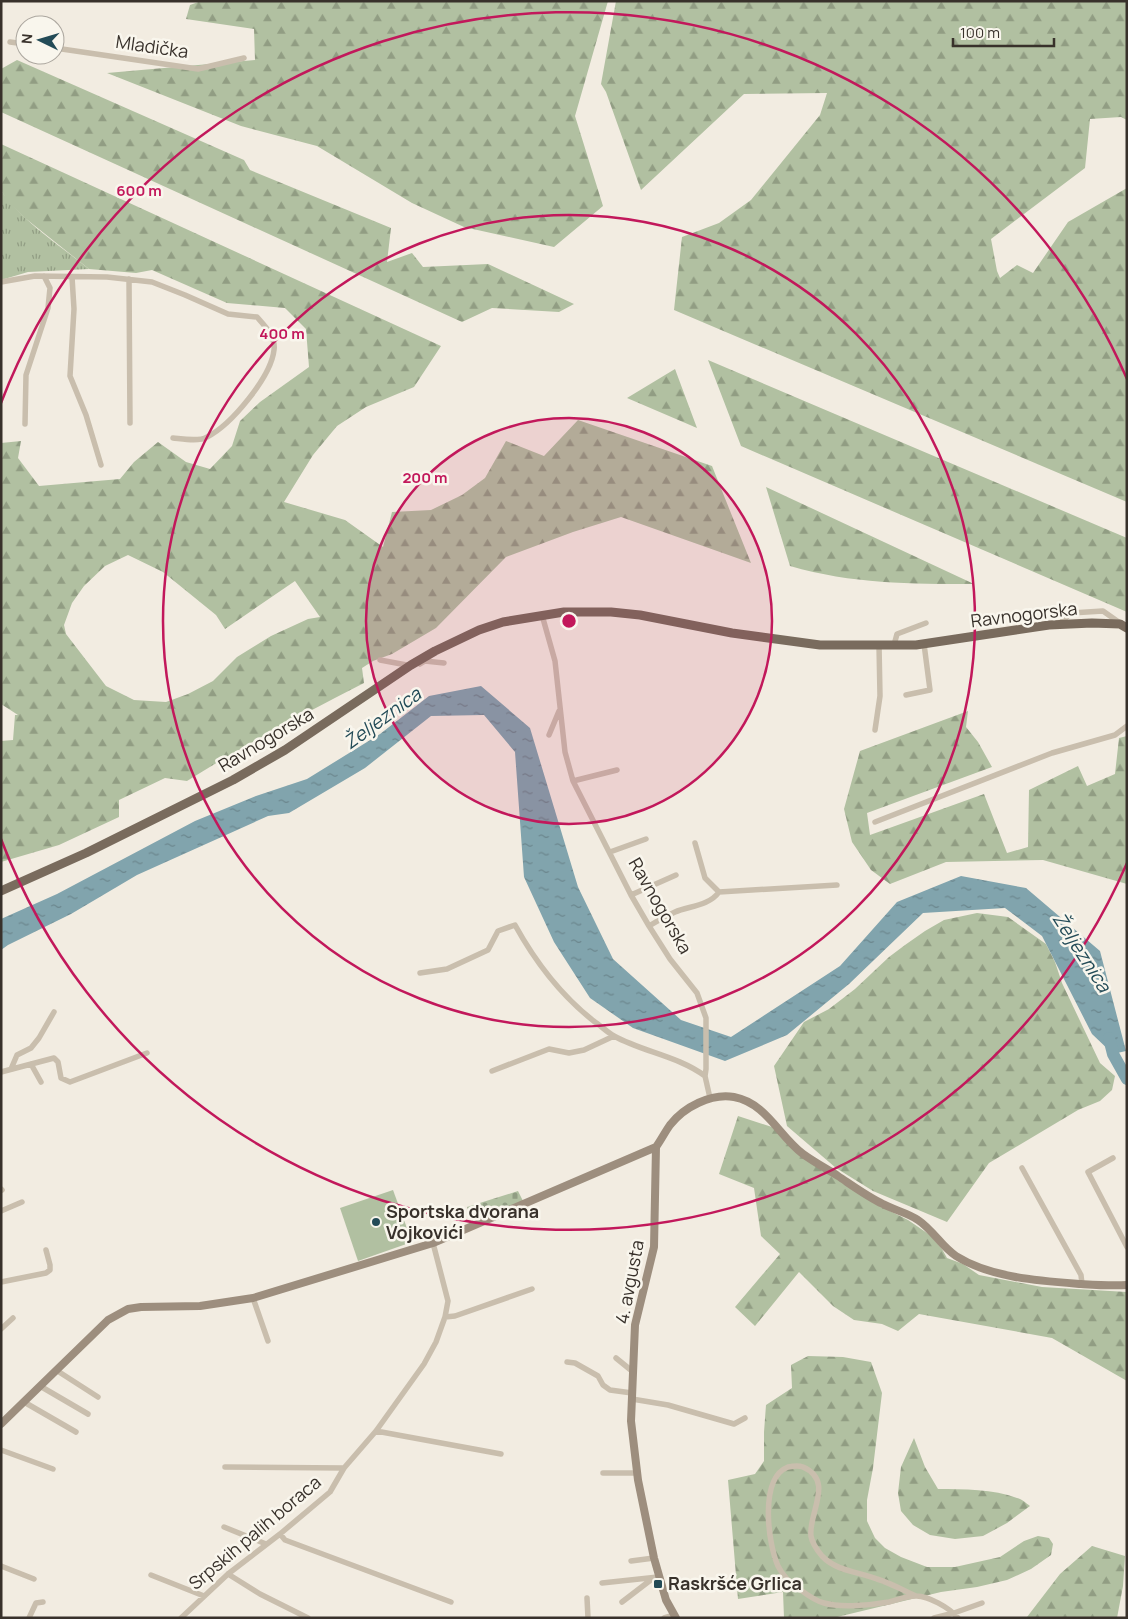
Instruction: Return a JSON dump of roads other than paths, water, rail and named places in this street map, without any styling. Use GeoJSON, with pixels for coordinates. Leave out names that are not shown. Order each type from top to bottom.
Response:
{"type":"FeatureCollection","features":[{"type":"Feature","properties":{"kind":"main road","name":"Ravnogorska"},"geometry":{"type":"LineString","coordinates":[[1,891],[86,853],[233,780],[285,750],[411,665],[448,644],[503,622],[542,614],[612,612],[640,615],[732,633],[820,645],[924,644],[1058,625],[1092,623],[1124,626]]}},
{"type":"Feature","properties":{"kind":"main road"},"geometry":{"type":"LineString","coordinates":[[1,1424],[108,1320],[128,1309],[154,1306],[200,1306],[252,1298],[433,1243],[656,1147],[671,1124],[682,1113],[710,1098],[723,1096],[735,1097],[766,1114],[788,1141],[802,1154],[882,1204],[917,1220],[932,1231],[949,1251],[958,1258],[972,1264],[1023,1278],[1053,1283],[1127,1285]]}},
{"type":"Feature","properties":{"kind":"main road","name":"4. avgusta"},"geometry":{"type":"LineString","coordinates":[[656,1147],[654,1246],[635,1325],[632,1371],[633,1440],[637,1473],[654,1558],[655,1578],[675,1616]]}},
{"type":"Feature","properties":{"kind":"street"},"geometry":{"type":"LineString","coordinates":[[10,42],[15,43]]}},
{"type":"Feature","properties":{"kind":"street","name":"Mladička"},"geometry":{"type":"LineString","coordinates":[[65,49],[198,69],[244,58]]}},
{"type":"Feature","properties":{"kind":"street"},"geometry":{"type":"LineString","coordinates":[[25,424],[26,375],[48,308],[50,288],[44,276]]}},
{"type":"Feature","properties":{"kind":"street"},"geometry":{"type":"LineString","coordinates":[[1,282],[44,276],[107,277],[152,282],[228,314],[257,317],[270,331],[275,349],[266,375],[248,400],[226,424],[206,438],[173,438]]}},
{"type":"Feature","properties":{"kind":"street"},"geometry":{"type":"LineString","coordinates":[[72,277],[74,309],[70,376],[86,415],[100,465]]}},
{"type":"Feature","properties":{"kind":"street"},"geometry":{"type":"LineString","coordinates":[[129,280],[130,423]]}},
{"type":"Feature","properties":{"kind":"street","name":"Ravnogorska"},"geometry":{"type":"LineString","coordinates":[[542,614],[555,661],[565,752],[573,782],[649,926],[670,959],[697,993],[706,1018],[705,1076],[710,1098]]}},
{"type":"Feature","properties":{"kind":"street"},"geometry":{"type":"LineString","coordinates":[[894,645],[897,634],[926,623]]}},
{"type":"Feature","properties":{"kind":"street"},"geometry":{"type":"LineString","coordinates":[[906,695],[930,690],[924,644]]}},
{"type":"Feature","properties":{"kind":"street"},"geometry":{"type":"LineString","coordinates":[[875,730],[880,696],[880,645]]}},
{"type":"Feature","properties":{"kind":"street"},"geometry":{"type":"LineString","coordinates":[[380,660],[415,667],[425,661],[444,663]]}},
{"type":"Feature","properties":{"kind":"street"},"geometry":{"type":"LineString","coordinates":[[549,735],[560,709]]}},
{"type":"Feature","properties":{"kind":"street"},"geometry":{"type":"LineString","coordinates":[[875,822],[1052,753],[1115,735],[1127,726]]}},
{"type":"Feature","properties":{"kind":"street"},"geometry":{"type":"LineString","coordinates":[[573,782],[617,770]]}},
{"type":"Feature","properties":{"kind":"street"},"geometry":{"type":"LineString","coordinates":[[610,852],[646,839]]}},
{"type":"Feature","properties":{"kind":"street"},"geometry":{"type":"LineString","coordinates":[[695,843],[705,878],[719,892],[836,885]]}},
{"type":"Feature","properties":{"kind":"street"},"geometry":{"type":"LineString","coordinates":[[631,895],[676,876]]}},
{"type":"Feature","properties":{"kind":"street"},"geometry":{"type":"LineString","coordinates":[[649,926],[674,912],[708,902],[716,897],[719,892]]}},
{"type":"Feature","properties":{"kind":"street"},"geometry":{"type":"LineString","coordinates":[[420,973],[447,969],[488,950],[498,931],[515,925],[531,954],[548,978],[578,1008],[614,1036],[670,1057],[705,1076]]}},
{"type":"Feature","properties":{"kind":"street"},"geometry":{"type":"LineString","coordinates":[[11,1069],[17,1056],[31,1048],[39,1038],[54,1012]]}},
{"type":"Feature","properties":{"kind":"street"},"geometry":{"type":"LineString","coordinates":[[492,1071],[549,1049],[569,1053],[584,1050],[614,1036]]}},
{"type":"Feature","properties":{"kind":"street"},"geometry":{"type":"LineString","coordinates":[[1,1072],[54,1058],[58,1062],[61,1078],[70,1082],[147,1053]]}},
{"type":"Feature","properties":{"kind":"street"},"geometry":{"type":"LineString","coordinates":[[31,1064],[41,1082]]}},
{"type":"Feature","properties":{"kind":"street"},"geometry":{"type":"LineString","coordinates":[[1113,1158],[1088,1172],[1127,1247]]}},
{"type":"Feature","properties":{"kind":"street"},"geometry":{"type":"LineString","coordinates":[[1022,1168],[1081,1275],[1082,1284]]}},
{"type":"Feature","properties":{"kind":"street"},"geometry":{"type":"LineString","coordinates":[[1,1211],[22,1202]]}},
{"type":"Feature","properties":{"kind":"street","name":"Srpskih palih boraca"},"geometry":{"type":"LineString","coordinates":[[181,1618],[228,1574],[330,1492],[344,1468],[376,1431],[424,1364],[436,1342],[445,1317],[448,1301],[433,1243]]}},
{"type":"Feature","properties":{"kind":"street"},"geometry":{"type":"LineString","coordinates":[[1,1282],[46,1273],[50,1270],[46,1250]]}},
{"type":"Feature","properties":{"kind":"street"},"geometry":{"type":"LineString","coordinates":[[445,1317],[455,1316],[532,1289]]}},
{"type":"Feature","properties":{"kind":"street"},"geometry":{"type":"LineString","coordinates":[[252,1298],[268,1342]]}},
{"type":"Feature","properties":{"kind":"street"},"geometry":{"type":"LineString","coordinates":[[1,1329],[13,1318]]}},
{"type":"Feature","properties":{"kind":"street"},"geometry":{"type":"LineString","coordinates":[[616,1358],[632,1371]]}},
{"type":"Feature","properties":{"kind":"street"},"geometry":{"type":"LineString","coordinates":[[567,1362],[575,1363],[598,1376],[603,1385],[610,1390],[734,1424],[745,1418]]}},
{"type":"Feature","properties":{"kind":"street"},"geometry":{"type":"LineString","coordinates":[[56,1370],[98,1397]]}},
{"type":"Feature","properties":{"kind":"street"},"geometry":{"type":"LineString","coordinates":[[40,1386],[88,1414]]}},
{"type":"Feature","properties":{"kind":"street"},"geometry":{"type":"LineString","coordinates":[[24,1402],[76,1432]]}},
{"type":"Feature","properties":{"kind":"street"},"geometry":{"type":"LineString","coordinates":[[668,1405],[679,1413]]}},
{"type":"Feature","properties":{"kind":"street"},"geometry":{"type":"LineString","coordinates":[[376,1431],[500,1454]]}},
{"type":"Feature","properties":{"kind":"street"},"geometry":{"type":"LineString","coordinates":[[1,1450],[53,1469]]}},
{"type":"Feature","properties":{"kind":"street"},"geometry":{"type":"LineString","coordinates":[[916,1596],[870,1604],[825,1604],[797,1588],[778,1566],[772,1546],[769,1517],[771,1491],[774,1482],[783,1469],[800,1466],[808,1470],[817,1480],[819,1495],[811,1535],[815,1547],[829,1562],[843,1569],[877,1578],[916,1596],[934,1601],[956,1615]]}},
{"type":"Feature","properties":{"kind":"street","name":"Srpskih palih boraca"},"geometry":{"type":"LineString","coordinates":[[224,1467],[344,1468]]}},
{"type":"Feature","properties":{"kind":"street"},"geometry":{"type":"LineString","coordinates":[[603,1472],[637,1473]]}},
{"type":"Feature","properties":{"kind":"street"},"geometry":{"type":"LineString","coordinates":[[224,1527],[266,1544]]}},
{"type":"Feature","properties":{"kind":"street"},"geometry":{"type":"LineString","coordinates":[[280,1534],[284,1540],[451,1602]]}},
{"type":"Feature","properties":{"kind":"street"},"geometry":{"type":"LineString","coordinates":[[631,1562],[654,1558]]}},
{"type":"Feature","properties":{"kind":"street"},"geometry":{"type":"LineString","coordinates":[[1,1566],[34,1579]]}},
{"type":"Feature","properties":{"kind":"street"},"geometry":{"type":"LineString","coordinates":[[228,1574],[260,1594],[308,1618]]}},
{"type":"Feature","properties":{"kind":"street"},"geometry":{"type":"LineString","coordinates":[[151,1575],[204,1596]]}},
{"type":"Feature","properties":{"kind":"street"},"geometry":{"type":"LineString","coordinates":[[602,1583],[655,1578]]}},
{"type":"Feature","properties":{"kind":"street"},"geometry":{"type":"LineString","coordinates":[[622,1602],[655,1578]]}},
{"type":"Feature","properties":{"kind":"street"},"geometry":{"type":"LineString","coordinates":[[587,1598],[588,1618]]}},
{"type":"Feature","properties":{"kind":"street"},"geometry":{"type":"LineString","coordinates":[[29,1618],[36,1603],[43,1602]]}},
{"type":"Feature","properties":{"kind":"street"},"geometry":{"type":"LineString","coordinates":[[934,1618],[956,1615],[982,1603]]}},
{"type":"Feature","properties":{"kind":"street"},"geometry":{"type":"LineString","coordinates":[[664,1618],[675,1616]]}},
{"type":"Feature","properties":{"kind":"water"},"geometry":{"type":"Polygon","coordinates":[[[481,686],[530,728],[578,887],[613,959],[681,1020],[731,1037],[840,966],[897,902],[961,876],[1026,888],[1100,951],[1126,1051],[1113,1054],[1092,1034],[1042,936],[1005,908],[923,913],[849,984],[787,1035],[725,1061],[633,1028],[590,998],[554,942],[524,877],[515,752],[484,715],[431,716],[365,768],[289,813],[268,816],[137,875],[71,914],[1,950],[1,919],[57,894],[195,821],[256,796],[307,779],[380,734],[429,696],[481,686]]]}},
{"type":"Feature","properties":{"kind":"waterway","name":"Željeznica"},"geometry":{"type":"LineString","coordinates":[[1109,1038],[1113,1054],[1127,1079]]}},
{"type":"Feature","properties":{"kind":"place","name":"Sportska dvorana Vojkovići"},"geometry":{"type":"Point","coordinates":[376,1222]}},
{"type":"Feature","properties":{"kind":"place","name":"Raskršće Grlica"},"geometry":{"type":"Point","coordinates":[658,1584]}}]}
